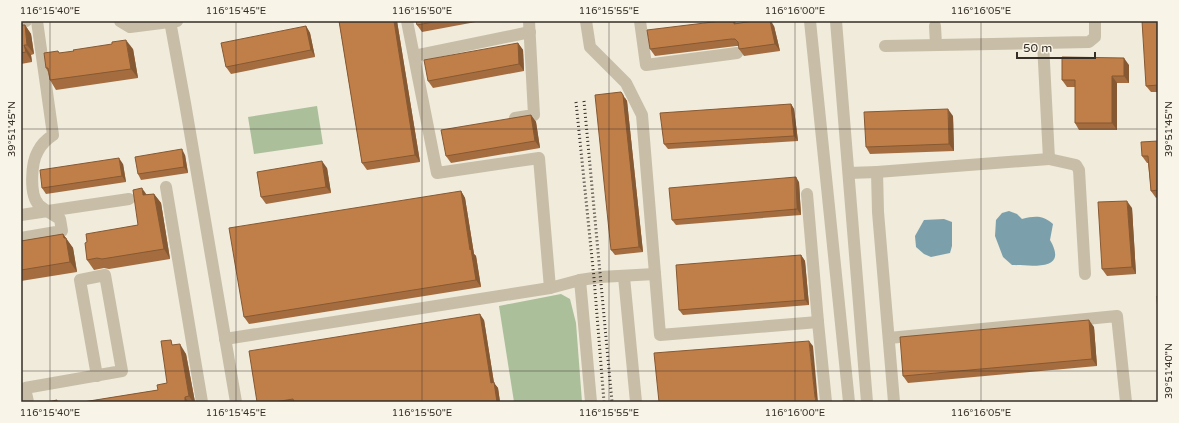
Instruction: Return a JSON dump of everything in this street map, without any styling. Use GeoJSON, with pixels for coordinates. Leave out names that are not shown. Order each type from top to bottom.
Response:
{"type":"FeatureCollection","features":[{"type":"Feature","properties":{"kind":"street"},"geometry":{"type":"LineString","coordinates":[[21,22],[26,21]]}},
{"type":"Feature","properties":{"kind":"street"},"geometry":{"type":"LineString","coordinates":[[21,238],[62,231],[60,219],[39,205],[35,196],[32,181],[37,152],[49,138],[53,136],[37,21]]}},
{"type":"Feature","properties":{"kind":"street"},"geometry":{"type":"LineString","coordinates":[[120,21],[130,27],[172,22],[236,402]]}},
{"type":"Feature","properties":{"kind":"street"},"geometry":{"type":"LineString","coordinates":[[408,21],[437,173],[539,158],[550,288]]}},
{"type":"Feature","properties":{"kind":"street"},"geometry":{"type":"LineString","coordinates":[[586,21],[590,47],[626,83],[642,115],[660,334],[818,322]]}},
{"type":"Feature","properties":{"kind":"street"},"geometry":{"type":"LineString","coordinates":[[640,21],[646,65],[737,53]]}},
{"type":"Feature","properties":{"kind":"street"},"geometry":{"type":"LineString","coordinates":[[810,21],[849,402]]}},
{"type":"Feature","properties":{"kind":"street"},"geometry":{"type":"LineString","coordinates":[[836,21],[850,173],[868,402]]}},
{"type":"Feature","properties":{"kind":"street"},"geometry":{"type":"LineString","coordinates":[[884,46],[1089,42],[1096,37],[1095,21]]}},
{"type":"Feature","properties":{"kind":"street"},"geometry":{"type":"LineString","coordinates":[[935,26],[936,45]]}},
{"type":"Feature","properties":{"kind":"street"},"geometry":{"type":"LineString","coordinates":[[414,56],[529,27],[534,115],[504,120]]}},
{"type":"Feature","properties":{"kind":"street"},"geometry":{"type":"LineString","coordinates":[[1043,43],[1049,159]]}},
{"type":"Feature","properties":{"kind":"street"},"geometry":{"type":"LineString","coordinates":[[429,132],[444,130]]}},
{"type":"Feature","properties":{"kind":"street"},"geometry":{"type":"LineString","coordinates":[[850,173],[1049,159],[1076,165],[1078,170],[1085,274]]}},
{"type":"Feature","properties":{"kind":"street"},"geometry":{"type":"LineString","coordinates":[[877,172],[878,212],[894,402]]}},
{"type":"Feature","properties":{"kind":"street"},"geometry":{"type":"LineString","coordinates":[[166,187],[202,402]]}},
{"type":"Feature","properties":{"kind":"street"},"geometry":{"type":"LineString","coordinates":[[807,194],[826,402]]}},
{"type":"Feature","properties":{"kind":"street"},"geometry":{"type":"LineString","coordinates":[[21,215],[129,199]]}},
{"type":"Feature","properties":{"kind":"street"},"geometry":{"type":"LineString","coordinates":[[225,339],[550,288],[580,280],[600,277],[624,277],[655,274]]}},
{"type":"Feature","properties":{"kind":"street"},"geometry":{"type":"LineString","coordinates":[[28,402],[25,388],[97,376],[122,371],[105,275],[80,280],[97,376]]}},
{"type":"Feature","properties":{"kind":"street"},"geometry":{"type":"LineString","coordinates":[[624,277],[636,402]]}},
{"type":"Feature","properties":{"kind":"street"},"geometry":{"type":"LineString","coordinates":[[580,280],[591,402]]}},
{"type":"Feature","properties":{"kind":"street"},"geometry":{"type":"LineString","coordinates":[[889,338],[1117,316],[1126,402]]}},
{"type":"Feature","properties":{"kind":"green space"},"geometry":{"type":"Polygon","coordinates":[[[317,106],[323,144],[254,154],[248,117],[317,106]]]}},
{"type":"Feature","properties":{"kind":"green space"},"geometry":{"type":"Polygon","coordinates":[[[561,294],[570,299],[576,323],[582,402],[514,402],[499,306],[561,294]]]}},
{"type":"Feature","properties":{"kind":"water"},"geometry":{"type":"Polygon","coordinates":[[[1009,211],[1017,214],[1022,219],[1038,217],[1053,224],[1050,240],[1055,250],[1055,257],[1051,262],[1037,266],[1012,265],[1003,257],[995,236],[996,220],[1002,213],[1009,211]]]}},
{"type":"Feature","properties":{"kind":"water"},"geometry":{"type":"Polygon","coordinates":[[[944,219],[952,222],[952,246],[950,253],[931,257],[924,254],[916,247],[915,236],[924,220],[944,219]]]}},
{"type":"Feature","properties":{"kind":"building"},"geometry":{"type":"Polygon","coordinates":[[[339,21],[394,21],[415,155],[362,163],[339,21]]]}},
{"type":"Feature","properties":{"kind":"building"},"geometry":{"type":"Polygon","coordinates":[[[416,21],[438,21],[417,25],[416,21]]]}},
{"type":"Feature","properties":{"kind":"building"},"geometry":{"type":"Polygon","coordinates":[[[721,21],[734,21],[734,24],[753,21],[770,21],[775,44],[739,49],[738,42],[735,39],[731,39],[650,49],[647,30],[721,21]]]}},
{"type":"Feature","properties":{"kind":"building"},"geometry":{"type":"Polygon","coordinates":[[[1142,21],[1158,21],[1158,85],[1146,86],[1142,21]]]}},
{"type":"Feature","properties":{"kind":"building"},"geometry":{"type":"Polygon","coordinates":[[[21,25],[25,25],[27,45],[24,45],[26,52],[21,53],[21,25]]]}},
{"type":"Feature","properties":{"kind":"building"},"geometry":{"type":"Polygon","coordinates":[[[306,26],[311,50],[226,67],[221,43],[306,26]]]}},
{"type":"Feature","properties":{"kind":"building"},"geometry":{"type":"Polygon","coordinates":[[[126,40],[131,69],[50,80],[48,68],[46,68],[44,53],[74,51],[73,50],[112,44],[112,42],[126,40]]]}},
{"type":"Feature","properties":{"kind":"building"},"geometry":{"type":"Polygon","coordinates":[[[518,43],[519,64],[428,81],[424,60],[518,43]]]}},
{"type":"Feature","properties":{"kind":"building"},"geometry":{"type":"Polygon","coordinates":[[[1062,57],[1124,58],[1124,76],[1112,76],[1112,123],[1075,123],[1075,80],[1062,80],[1062,57]]]}},
{"type":"Feature","properties":{"kind":"building"},"geometry":{"type":"Polygon","coordinates":[[[621,92],[623,95],[639,247],[611,250],[595,95],[621,92]]]}},
{"type":"Feature","properties":{"kind":"building"},"geometry":{"type":"Polygon","coordinates":[[[791,104],[794,136],[664,144],[660,113],[791,104]]]}},
{"type":"Feature","properties":{"kind":"building"},"geometry":{"type":"Polygon","coordinates":[[[948,109],[949,144],[866,147],[864,112],[948,109]]]}},
{"type":"Feature","properties":{"kind":"building"},"geometry":{"type":"Polygon","coordinates":[[[531,115],[535,141],[446,156],[441,130],[531,115]]]}},
{"type":"Feature","properties":{"kind":"building"},"geometry":{"type":"Polygon","coordinates":[[[1158,141],[1158,190],[1151,191],[1148,156],[1142,156],[1141,142],[1158,141]]]}},
{"type":"Feature","properties":{"kind":"building"},"geometry":{"type":"Polygon","coordinates":[[[182,149],[184,167],[138,174],[135,157],[182,149]]]}},
{"type":"Feature","properties":{"kind":"building"},"geometry":{"type":"Polygon","coordinates":[[[119,158],[122,176],[42,188],[40,170],[119,158]]]}},
{"type":"Feature","properties":{"kind":"building"},"geometry":{"type":"Polygon","coordinates":[[[322,161],[326,187],[261,197],[257,172],[322,161]]]}},
{"type":"Feature","properties":{"kind":"building"},"geometry":{"type":"Polygon","coordinates":[[[796,177],[797,209],[672,220],[669,188],[796,177]]]}},
{"type":"Feature","properties":{"kind":"building"},"geometry":{"type":"Polygon","coordinates":[[[142,188],[143,195],[154,194],[164,249],[87,260],[85,243],[87,242],[86,234],[138,225],[133,190],[142,188]]]}},
{"type":"Feature","properties":{"kind":"building"},"geometry":{"type":"Polygon","coordinates":[[[461,191],[476,280],[244,317],[229,228],[461,191]]]}},
{"type":"Feature","properties":{"kind":"building"},"geometry":{"type":"Polygon","coordinates":[[[1127,201],[1132,267],[1102,269],[1098,202],[1127,201]]]}},
{"type":"Feature","properties":{"kind":"building"},"geometry":{"type":"Polygon","coordinates":[[[63,234],[64,238],[66,238],[70,262],[21,270],[21,241],[63,234]]]}},
{"type":"Feature","properties":{"kind":"building"},"geometry":{"type":"Polygon","coordinates":[[[801,255],[805,300],[679,310],[676,265],[801,255]]]}},
{"type":"Feature","properties":{"kind":"building"},"geometry":{"type":"Polygon","coordinates":[[[480,314],[491,383],[494,382],[497,402],[294,402],[293,399],[275,402],[257,402],[249,351],[480,314]]]}},
{"type":"Feature","properties":{"kind":"building"},"geometry":{"type":"Polygon","coordinates":[[[1089,320],[1092,359],[903,376],[900,337],[1089,320]]]}},
{"type":"Feature","properties":{"kind":"building"},"geometry":{"type":"Polygon","coordinates":[[[171,340],[172,345],[180,344],[189,396],[185,397],[185,402],[83,402],[158,390],[157,385],[167,383],[161,341],[171,340]]]}},
{"type":"Feature","properties":{"kind":"building"},"geometry":{"type":"Polygon","coordinates":[[[809,341],[815,397],[816,401],[818,402],[659,402],[654,353],[809,341]]]}},
{"type":"Feature","properties":{"kind":"railway"},"geometry":{"type":"LineString","coordinates":[[584,101],[612,402]]}},
{"type":"Feature","properties":{"kind":"railway"},"geometry":{"type":"LineString","coordinates":[[576,102],[594,278],[604,402]]}}]}
